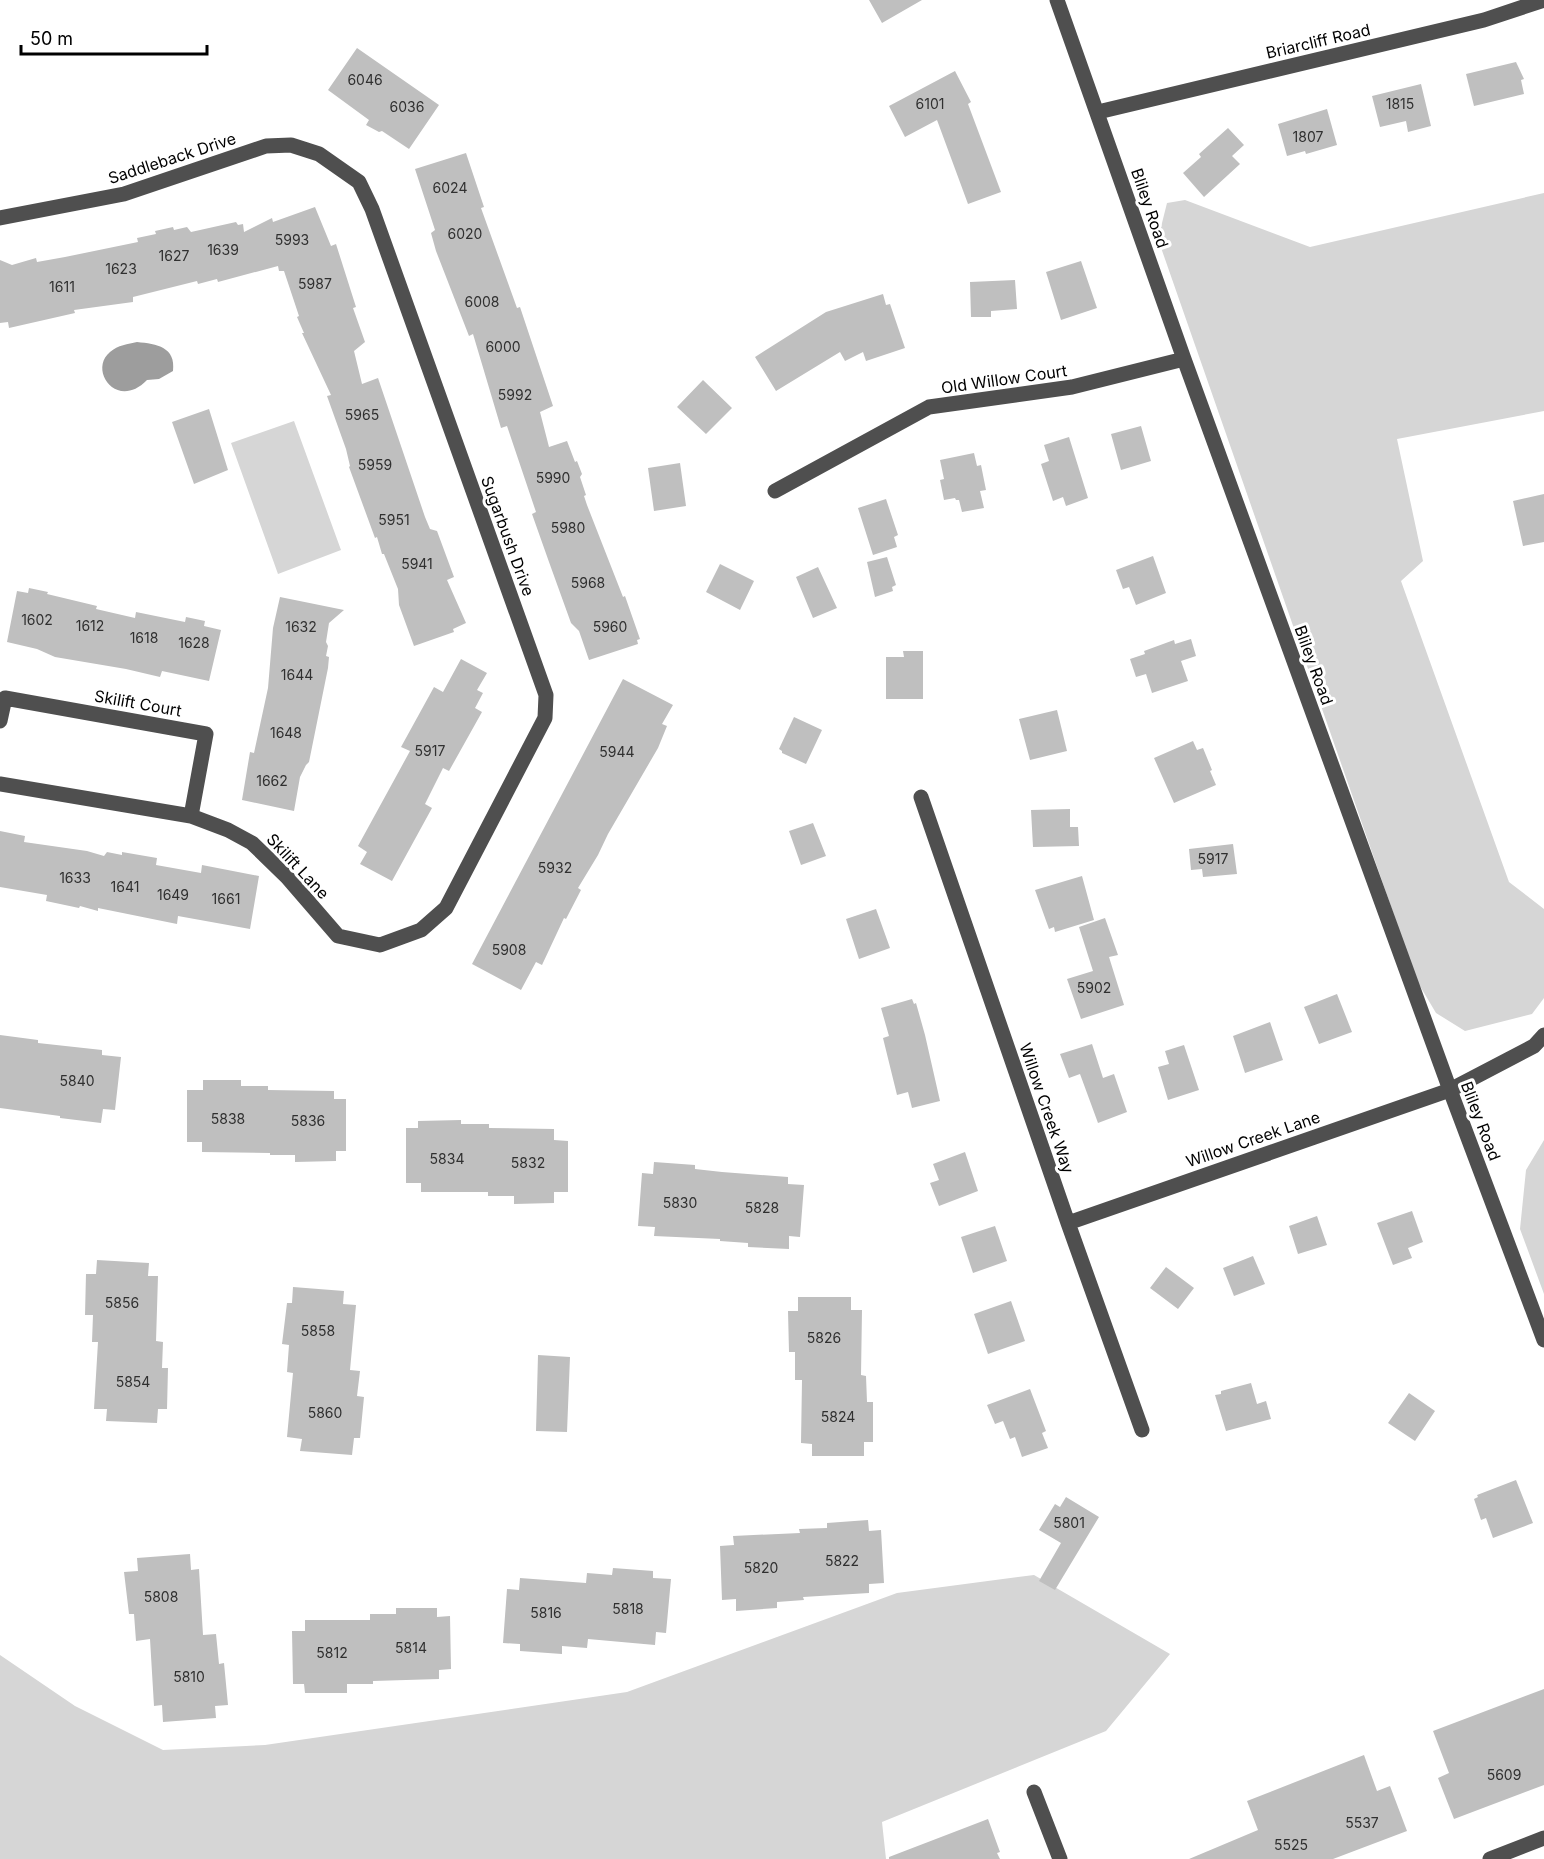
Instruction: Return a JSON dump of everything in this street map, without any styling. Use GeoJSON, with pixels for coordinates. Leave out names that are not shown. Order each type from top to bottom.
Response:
{"type":"FeatureCollection","features":[{"type":"Feature","properties":{"kind":"street","name":"Bliley Road"},"geometry":{"type":"LineString","coordinates":[[1057,0],[1184,359],[1450,1090],[1544,1340]]}},
{"type":"Feature","properties":{"kind":"street","name":"Briarcliff Road"},"geometry":{"type":"LineString","coordinates":[[1098,112],[1484,20],[1544,0]]}},
{"type":"Feature","properties":{"kind":"street","name":"Saddleback Drive"},"geometry":{"type":"LineString","coordinates":[[0,218],[124,194],[266,146],[291,145],[319,153]]}},
{"type":"Feature","properties":{"kind":"street","name":"Sugarbush Drive"},"geometry":{"type":"LineString","coordinates":[[319,153],[359,182],[372,209],[546,695],[545,718],[446,908],[421,930]]}},
{"type":"Feature","properties":{"kind":"street","name":"Old Willow Court"},"geometry":{"type":"LineString","coordinates":[[775,491],[929,407],[1072,387],[1184,359]]}},
{"type":"Feature","properties":{"kind":"street","name":"Skilift Court"},"geometry":{"type":"LineString","coordinates":[[0,721],[4,698],[206,734],[191,816]]}},
{"type":"Feature","properties":{"kind":"street","name":"Skilift Lane"},"geometry":{"type":"LineString","coordinates":[[0,784],[191,816],[228,830],[252,843],[287,877],[338,936],[380,945],[421,930]]}},
{"type":"Feature","properties":{"kind":"street","name":"Willow Creek Way"},"geometry":{"type":"LineString","coordinates":[[921,797],[1142,1430]]}},
{"type":"Feature","properties":{"kind":"street","name":"Willow Creek Lane"},"geometry":{"type":"LineString","coordinates":[[1068,1223],[1450,1090],[1534,1046],[1544,1035]]}},
{"type":"Feature","properties":{"kind":"street"},"geometry":{"type":"LineString","coordinates":[[1034,1792],[1060,1859]]}},
{"type":"Feature","properties":{"kind":"street"},"geometry":{"type":"LineString","coordinates":[[1491,1859],[1544,1838]]}},
{"type":"Feature","properties":{"kind":"shaded area"},"geometry":{"type":"Polygon","coordinates":[[[1544,193],[1544,411],[1397,439],[1423,561],[1401,581],[1509,882],[1544,909],[1544,998],[1532,1014],[1465,1031],[1436,1013],[1417,981],[1158,239],[1167,203],[1185,200],[1310,247],[1544,193]]]}},
{"type":"Feature","properties":{"kind":"shaded area"},"geometry":{"type":"Polygon","coordinates":[[[137,342],[164,348],[171,357],[173,371],[159,379],[147,380],[136,388],[125,391],[116,390],[104,377],[102,368],[104,360],[116,348],[137,342]]]}},
{"type":"Feature","properties":{"kind":"shaded area"},"geometry":{"type":"Polygon","coordinates":[[[294,421],[341,550],[278,574],[231,443],[294,421]]]}},
{"type":"Feature","properties":{"kind":"shaded area"},"geometry":{"type":"Polygon","coordinates":[[[1544,1140],[1544,1294],[1520,1229],[1526,1170],[1544,1140]]]}},
{"type":"Feature","properties":{"kind":"shaded area"},"geometry":{"type":"Polygon","coordinates":[[[1034,1575],[1170,1654],[1106,1731],[882,1822],[886,1859],[0,1859],[0,1655],[75,1706],[163,1750],[265,1745],[627,1692],[897,1593],[1034,1575]]]}},
{"type":"Feature","properties":{"kind":"building"},"geometry":{"type":"Polygon","coordinates":[[[869,0],[922,0],[882,23],[869,0]]]}},
{"type":"Feature","properties":{"kind":"building"},"geometry":{"type":"Polygon","coordinates":[[[357,48],[439,105],[409,149],[382,131],[379,132],[366,125],[369,120],[328,90],[357,48]]]}},
{"type":"Feature","properties":{"kind":"building"},"geometry":{"type":"Polygon","coordinates":[[[1516,62],[1524,79],[1521,80],[1524,94],[1474,106],[1466,74],[1516,62]]]}},
{"type":"Feature","properties":{"kind":"building"},"geometry":{"type":"Polygon","coordinates":[[[955,71],[971,102],[968,104],[1001,192],[968,204],[937,120],[905,137],[889,106],[955,71]]]}},
{"type":"Feature","properties":{"kind":"building"},"geometry":{"type":"Polygon","coordinates":[[[1421,84],[1431,126],[1408,132],[1406,121],[1380,127],[1372,96],[1421,84]]]}},
{"type":"Feature","properties":{"kind":"building"},"geometry":{"type":"Polygon","coordinates":[[[1327,109],[1337,145],[1306,154],[1305,151],[1287,156],[1278,124],[1327,109]]]}},
{"type":"Feature","properties":{"kind":"building"},"geometry":{"type":"Polygon","coordinates":[[[1228,128],[1244,145],[1232,156],[1240,164],[1204,197],[1183,173],[1201,157],[1199,154],[1228,128]]]}},
{"type":"Feature","properties":{"kind":"building"},"geometry":{"type":"Polygon","coordinates":[[[466,153],[484,207],[481,208],[517,308],[520,307],[553,406],[540,412],[549,447],[567,441],[575,462],[577,461],[582,474],[580,477],[587,505],[623,597],[625,596],[640,639],[637,640],[638,644],[589,660],[579,631],[571,623],[532,514],[536,512],[507,426],[501,428],[473,334],[469,336],[436,251],[431,233],[435,230],[415,169],[466,153]]]}},
{"type":"Feature","properties":{"kind":"building"},"geometry":{"type":"Polygon","coordinates":[[[315,207],[331,246],[336,244],[356,307],[353,308],[365,342],[354,351],[362,384],[378,378],[425,517],[430,529],[437,531],[454,577],[447,580],[466,623],[453,629],[454,632],[414,646],[399,605],[398,589],[377,537],[375,538],[349,467],[346,449],[327,396],[331,395],[302,333],[304,333],[284,271],[279,271],[278,266],[218,282],[217,279],[198,284],[197,281],[133,297],[133,302],[74,310],[75,313],[9,328],[8,322],[0,323],[0,260],[12,265],[36,258],[37,262],[65,257],[138,242],[137,238],[173,227],[174,230],[187,227],[191,232],[236,222],[238,225],[243,224],[244,232],[272,218],[273,222],[315,207]]]}},
{"type":"Feature","properties":{"kind":"building"},"geometry":{"type":"Polygon","coordinates":[[[1081,261],[1097,308],[1061,320],[1046,272],[1081,261]]]}},
{"type":"Feature","properties":{"kind":"building"},"geometry":{"type":"Polygon","coordinates":[[[1015,280],[1017,309],[991,311],[991,317],[971,317],[970,282],[1015,280]]]}},
{"type":"Feature","properties":{"kind":"building"},"geometry":{"type":"Polygon","coordinates":[[[883,294],[886,305],[890,304],[905,348],[866,361],[863,352],[845,361],[840,352],[776,391],[755,357],[826,312],[883,294]]]}},
{"type":"Feature","properties":{"kind":"building"},"geometry":{"type":"Polygon","coordinates":[[[703,380],[732,408],[706,434],[677,407],[703,380]]]}},
{"type":"Feature","properties":{"kind":"building"},"geometry":{"type":"Polygon","coordinates":[[[209,409],[228,470],[194,484],[172,422],[209,409]]]}},
{"type":"Feature","properties":{"kind":"building"},"geometry":{"type":"Polygon","coordinates":[[[1141,426],[1151,461],[1121,470],[1111,434],[1141,426]]]}},
{"type":"Feature","properties":{"kind":"building"},"geometry":{"type":"Polygon","coordinates":[[[1069,437],[1088,498],[1066,506],[1063,497],[1053,501],[1041,464],[1049,461],[1044,445],[1069,437]]]}},
{"type":"Feature","properties":{"kind":"building"},"geometry":{"type":"Polygon","coordinates":[[[974,453],[977,466],[981,465],[986,490],[980,491],[984,508],[962,512],[959,500],[955,498],[944,500],[940,480],[944,479],[940,460],[974,453]]]}},
{"type":"Feature","properties":{"kind":"building"},"geometry":{"type":"Polygon","coordinates":[[[680,463],[686,506],[654,511],[648,468],[680,463]]]}},
{"type":"Feature","properties":{"kind":"building"},"geometry":{"type":"Polygon","coordinates":[[[1544,494],[1544,542],[1523,546],[1513,501],[1544,494]]]}},
{"type":"Feature","properties":{"kind":"building"},"geometry":{"type":"Polygon","coordinates":[[[886,499],[898,535],[894,537],[897,547],[873,555],[858,508],[886,499]]]}},
{"type":"Feature","properties":{"kind":"building"},"geometry":{"type":"Polygon","coordinates":[[[1153,556],[1166,593],[1136,605],[1129,587],[1123,589],[1116,570],[1153,556]]]}},
{"type":"Feature","properties":{"kind":"building"},"geometry":{"type":"Polygon","coordinates":[[[887,557],[896,585],[892,587],[893,591],[875,597],[867,562],[887,557]]]}},
{"type":"Feature","properties":{"kind":"building"},"geometry":{"type":"Polygon","coordinates":[[[720,564],[754,581],[740,610],[706,592],[720,564]]]}},
{"type":"Feature","properties":{"kind":"building"},"geometry":{"type":"Polygon","coordinates":[[[818,567],[837,608],[813,618],[796,577],[818,567]]]}},
{"type":"Feature","properties":{"kind":"building"},"geometry":{"type":"Polygon","coordinates":[[[29,588],[97,606],[96,609],[135,618],[136,612],[185,622],[186,617],[205,621],[204,626],[221,630],[209,681],[162,671],[160,677],[55,657],[37,649],[7,642],[17,591],[28,593],[29,588]]]}},
{"type":"Feature","properties":{"kind":"building"},"geometry":{"type":"Polygon","coordinates":[[[280,597],[344,610],[329,623],[326,642],[328,646],[326,656],[329,657],[328,668],[309,762],[300,777],[294,811],[242,800],[250,752],[254,753],[268,688],[273,628],[280,597]]]}},
{"type":"Feature","properties":{"kind":"building"},"geometry":{"type":"Polygon","coordinates":[[[1191,639],[1196,656],[1181,661],[1188,681],[1152,693],[1146,674],[1136,677],[1130,659],[1174,640],[1175,644],[1191,639]]]}},
{"type":"Feature","properties":{"kind":"building"},"geometry":{"type":"Polygon","coordinates":[[[903,651],[923,651],[923,699],[886,699],[886,657],[904,657],[903,651]]]}},
{"type":"Feature","properties":{"kind":"building"},"geometry":{"type":"Polygon","coordinates":[[[461,659],[487,673],[477,690],[483,693],[475,708],[482,712],[449,771],[443,768],[425,804],[432,808],[392,881],[360,864],[367,852],[358,846],[410,751],[401,747],[434,687],[443,692],[461,659]]]}},
{"type":"Feature","properties":{"kind":"building"},"geometry":{"type":"Polygon","coordinates":[[[623,679],[673,705],[662,724],[667,726],[658,748],[578,888],[581,890],[566,919],[564,918],[542,965],[536,962],[521,990],[472,964],[623,679]]]}},
{"type":"Feature","properties":{"kind":"building"},"geometry":{"type":"Polygon","coordinates":[[[1057,710],[1067,751],[1030,760],[1019,719],[1057,710]]]}},
{"type":"Feature","properties":{"kind":"building"},"geometry":{"type":"Polygon","coordinates":[[[794,717],[822,730],[806,764],[782,753],[779,749],[794,717]]]}},
{"type":"Feature","properties":{"kind":"building"},"geometry":{"type":"Polygon","coordinates":[[[1193,741],[1197,750],[1203,748],[1216,785],[1174,803],[1154,758],[1193,741]]]}},
{"type":"Feature","properties":{"kind":"building"},"geometry":{"type":"Polygon","coordinates":[[[1070,809],[1070,827],[1078,827],[1079,846],[1033,847],[1031,810],[1070,809]]]}},
{"type":"Feature","properties":{"kind":"building"},"geometry":{"type":"Polygon","coordinates":[[[813,823],[826,856],[801,865],[789,831],[813,823]]]}},
{"type":"Feature","properties":{"kind":"building"},"geometry":{"type":"Polygon","coordinates":[[[0,831],[25,836],[24,842],[87,851],[104,856],[107,852],[122,855],[122,852],[157,858],[156,865],[201,873],[202,865],[259,876],[250,929],[178,916],[177,924],[98,908],[98,911],[80,906],[79,908],[46,901],[47,895],[0,887],[0,831]]]}},
{"type":"Feature","properties":{"kind":"building"},"geometry":{"type":"Polygon","coordinates":[[[1233,844],[1237,874],[1203,877],[1202,869],[1191,870],[1189,849],[1233,844]]]}},
{"type":"Feature","properties":{"kind":"building"},"geometry":{"type":"Polygon","coordinates":[[[1082,876],[1094,920],[1055,932],[1054,927],[1049,929],[1035,890],[1082,876]]]}},
{"type":"Feature","properties":{"kind":"building"},"geometry":{"type":"Polygon","coordinates":[[[876,909],[890,948],[859,959],[846,919],[876,909]]]}},
{"type":"Feature","properties":{"kind":"building"},"geometry":{"type":"Polygon","coordinates":[[[1105,918],[1118,955],[1109,957],[1124,1005],[1081,1019],[1067,979],[1093,971],[1079,927],[1105,918]]]}},
{"type":"Feature","properties":{"kind":"building"},"geometry":{"type":"Polygon","coordinates":[[[1337,994],[1352,1032],[1319,1044],[1304,1007],[1337,994]]]}},
{"type":"Feature","properties":{"kind":"building"},"geometry":{"type":"Polygon","coordinates":[[[912,999],[914,1004],[916,1003],[925,1035],[940,1101],[912,1108],[908,1092],[897,1095],[883,1038],[889,1036],[881,1008],[912,999]]]}},
{"type":"Feature","properties":{"kind":"building"},"geometry":{"type":"Polygon","coordinates":[[[1270,1022],[1283,1060],[1245,1073],[1233,1036],[1270,1022]]]}},
{"type":"Feature","properties":{"kind":"building"},"geometry":{"type":"Polygon","coordinates":[[[0,1035],[38,1040],[38,1043],[102,1050],[102,1055],[121,1057],[115,1110],[103,1109],[101,1123],[0,1108],[0,1035]]]}},
{"type":"Feature","properties":{"kind":"building"},"geometry":{"type":"Polygon","coordinates":[[[1092,1044],[1103,1078],[1114,1074],[1127,1112],[1098,1123],[1080,1074],[1069,1078],[1060,1054],[1092,1044]]]}},
{"type":"Feature","properties":{"kind":"building"},"geometry":{"type":"Polygon","coordinates":[[[1184,1045],[1199,1090],[1168,1100],[1158,1067],[1169,1064],[1165,1051],[1184,1045]]]}},
{"type":"Feature","properties":{"kind":"building"},"geometry":{"type":"Polygon","coordinates":[[[203,1080],[241,1080],[241,1086],[268,1086],[268,1090],[334,1091],[334,1099],[346,1099],[346,1151],[336,1151],[336,1161],[295,1162],[295,1155],[202,1152],[202,1142],[187,1142],[187,1090],[203,1090],[203,1080]]]}},
{"type":"Feature","properties":{"kind":"building"},"geometry":{"type":"Polygon","coordinates":[[[461,1120],[461,1124],[489,1124],[489,1128],[554,1129],[554,1140],[568,1141],[568,1192],[554,1192],[554,1203],[514,1204],[514,1196],[488,1196],[488,1192],[421,1192],[421,1183],[406,1183],[406,1128],[418,1128],[418,1121],[461,1120]]]}},
{"type":"Feature","properties":{"kind":"building"},"geometry":{"type":"Polygon","coordinates":[[[965,1152],[978,1191],[939,1206],[930,1183],[939,1180],[933,1164],[965,1152]]]}},
{"type":"Feature","properties":{"kind":"building"},"geometry":{"type":"Polygon","coordinates":[[[654,1162],[695,1165],[695,1169],[788,1177],[788,1184],[804,1185],[800,1237],[789,1236],[789,1249],[748,1247],[748,1243],[720,1241],[720,1239],[654,1236],[655,1227],[638,1226],[642,1173],[653,1174],[654,1162]]]}},
{"type":"Feature","properties":{"kind":"building"},"geometry":{"type":"Polygon","coordinates":[[[1412,1211],[1423,1242],[1408,1248],[1412,1258],[1393,1265],[1377,1223],[1412,1211]]]}},
{"type":"Feature","properties":{"kind":"building"},"geometry":{"type":"Polygon","coordinates":[[[1317,1216],[1327,1245],[1298,1254],[1289,1226],[1317,1216]]]}},
{"type":"Feature","properties":{"kind":"building"},"geometry":{"type":"Polygon","coordinates":[[[995,1226],[1007,1261],[973,1273],[961,1237],[995,1226]]]}},
{"type":"Feature","properties":{"kind":"building"},"geometry":{"type":"Polygon","coordinates":[[[1253,1256],[1265,1284],[1234,1296],[1223,1268],[1253,1256]]]}},
{"type":"Feature","properties":{"kind":"building"},"geometry":{"type":"Polygon","coordinates":[[[97,1260],[149,1263],[148,1276],[158,1276],[156,1341],[163,1342],[162,1368],[168,1368],[167,1409],[158,1409],[157,1423],[106,1421],[107,1409],[94,1409],[98,1342],[92,1342],[93,1315],[85,1315],[86,1274],[96,1274],[97,1260]]]}},
{"type":"Feature","properties":{"kind":"building"},"geometry":{"type":"Polygon","coordinates":[[[1166,1267],[1194,1288],[1178,1309],[1150,1288],[1166,1267]]]}},
{"type":"Feature","properties":{"kind":"building"},"geometry":{"type":"Polygon","coordinates":[[[293,1287],[344,1291],[343,1304],[356,1305],[350,1370],[360,1371],[357,1396],[364,1397],[360,1438],[354,1438],[352,1455],[300,1451],[302,1439],[287,1437],[293,1373],[287,1372],[289,1345],[282,1344],[287,1303],[292,1303],[293,1287]]]}},
{"type":"Feature","properties":{"kind":"building"},"geometry":{"type":"Polygon","coordinates":[[[798,1297],[851,1297],[851,1310],[862,1310],[861,1375],[866,1376],[867,1402],[873,1402],[873,1442],[864,1442],[864,1456],[812,1456],[812,1444],[801,1443],[802,1380],[795,1380],[795,1352],[789,1352],[788,1311],[798,1311],[798,1297]]]}},
{"type":"Feature","properties":{"kind":"building"},"geometry":{"type":"Polygon","coordinates":[[[1011,1301],[1025,1341],[988,1354],[974,1314],[1011,1301]]]}},
{"type":"Feature","properties":{"kind":"building"},"geometry":{"type":"Polygon","coordinates":[[[538,1355],[570,1357],[567,1432],[536,1431],[538,1355]]]}},
{"type":"Feature","properties":{"kind":"building"},"geometry":{"type":"Polygon","coordinates":[[[1251,1383],[1257,1404],[1266,1401],[1271,1419],[1226,1431],[1215,1395],[1221,1394],[1221,1391],[1251,1383]]]}},
{"type":"Feature","properties":{"kind":"building"},"geometry":{"type":"Polygon","coordinates":[[[1030,1389],[1046,1431],[1042,1433],[1048,1448],[1022,1457],[1015,1437],[1010,1439],[1003,1421],[995,1424],[987,1405],[1030,1389]]]}},
{"type":"Feature","properties":{"kind":"building"},"geometry":{"type":"Polygon","coordinates":[[[1409,1393],[1435,1411],[1415,1441],[1388,1423],[1409,1393]]]}},
{"type":"Feature","properties":{"kind":"building"},"geometry":{"type":"Polygon","coordinates":[[[1516,1480],[1533,1523],[1493,1538],[1486,1518],[1481,1520],[1474,1499],[1478,1497],[1477,1495],[1516,1480]]]}},
{"type":"Feature","properties":{"kind":"building"},"geometry":{"type":"Polygon","coordinates":[[[1066,1497],[1099,1517],[1055,1590],[1039,1581],[1061,1543],[1039,1530],[1055,1504],[1060,1507],[1066,1497]]]}},
{"type":"Feature","properties":{"kind":"building"},"geometry":{"type":"Polygon","coordinates":[[[868,1520],[869,1531],[881,1530],[884,1583],[869,1584],[869,1593],[803,1597],[804,1600],[777,1602],[777,1608],[736,1611],[736,1599],[722,1600],[720,1546],[734,1545],[733,1536],[800,1533],[799,1529],[827,1528],[827,1523],[868,1520]]]}},
{"type":"Feature","properties":{"kind":"building"},"geometry":{"type":"Polygon","coordinates":[[[190,1554],[191,1570],[199,1569],[203,1635],[216,1634],[219,1664],[224,1663],[228,1705],[215,1706],[216,1718],[163,1722],[162,1705],[154,1706],[150,1639],[136,1641],[134,1614],[129,1614],[124,1572],[138,1571],[137,1558],[190,1554]]]}},
{"type":"Feature","properties":{"kind":"building"},"geometry":{"type":"Polygon","coordinates":[[[613,1568],[653,1571],[653,1578],[671,1579],[666,1633],[656,1632],[655,1645],[588,1639],[587,1648],[562,1646],[562,1654],[520,1651],[520,1644],[503,1643],[507,1589],[519,1590],[520,1578],[586,1583],[587,1573],[612,1575],[613,1568]]]}},
{"type":"Feature","properties":{"kind":"building"},"geometry":{"type":"Polygon","coordinates":[[[396,1608],[437,1608],[437,1617],[450,1616],[451,1669],[439,1670],[439,1679],[347,1684],[347,1693],[305,1693],[304,1684],[293,1684],[292,1631],[305,1631],[305,1620],[370,1620],[370,1614],[396,1614],[396,1608]]]}},
{"type":"Feature","properties":{"kind":"building"},"geometry":{"type":"Polygon","coordinates":[[[1544,1689],[1544,1785],[1454,1819],[1438,1778],[1449,1773],[1433,1731],[1544,1689]]]}},
{"type":"Feature","properties":{"kind":"building"},"geometry":{"type":"Polygon","coordinates":[[[1364,1755],[1377,1791],[1390,1786],[1407,1831],[1333,1859],[1189,1859],[1258,1830],[1247,1801],[1364,1755]]]}},
{"type":"Feature","properties":{"kind":"building"},"geometry":{"type":"Polygon","coordinates":[[[988,1819],[1000,1852],[997,1853],[1000,1859],[889,1859],[889,1857],[988,1819]]]}}]}
